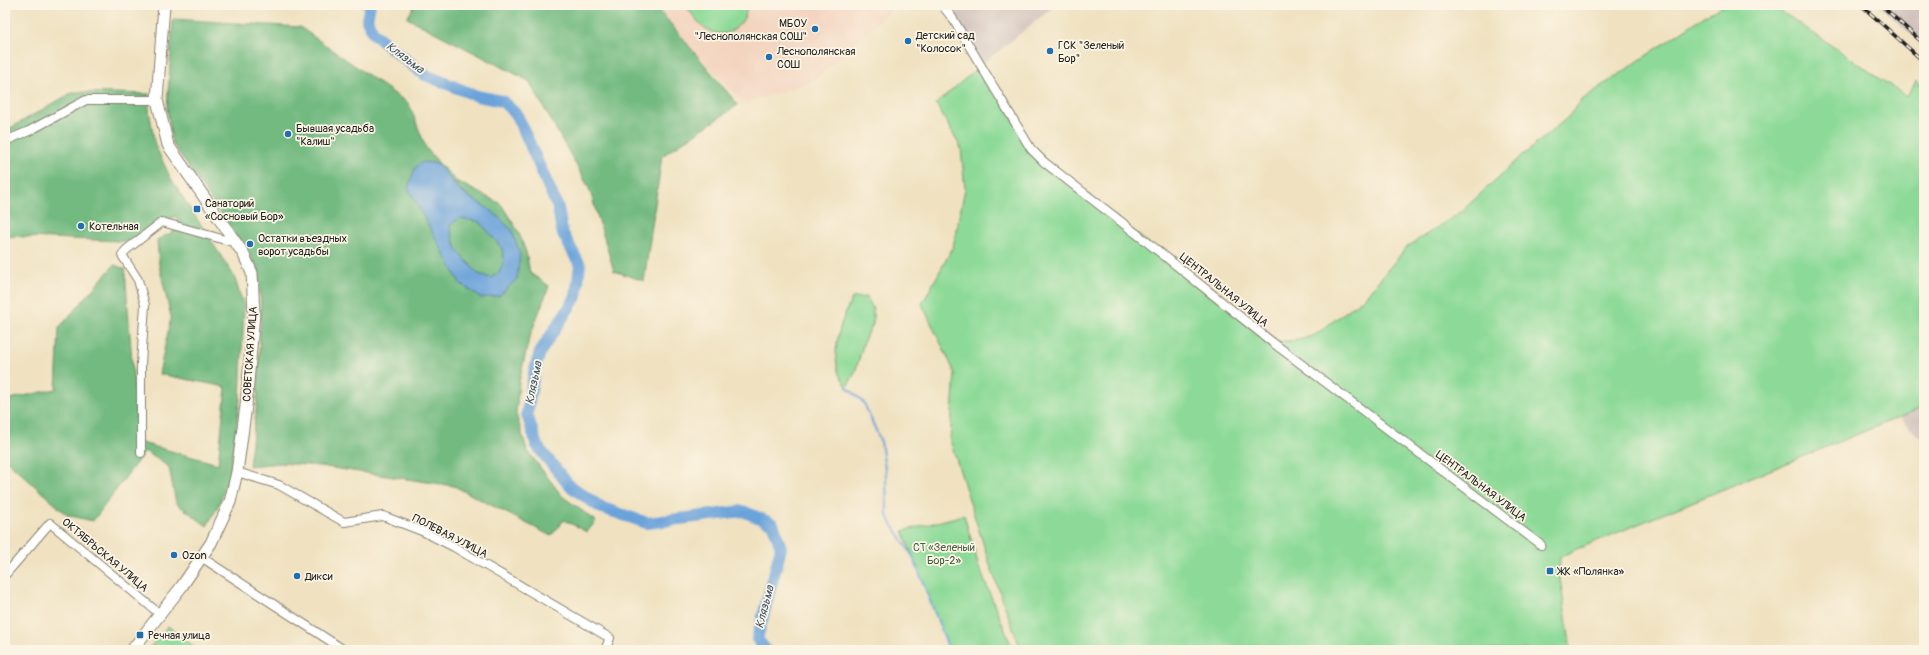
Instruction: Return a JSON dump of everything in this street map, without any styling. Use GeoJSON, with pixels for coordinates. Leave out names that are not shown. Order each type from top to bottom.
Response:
{"type":"FeatureCollection","features":[{"type":"Feature","properties":{"kind":"main road","name":"СОВЕТСКАЯ УЛИЦА"},"geometry":{"type":"LineString","coordinates":[[132,650],[161,615],[201,557],[220,527],[230,502],[237,472],[246,406],[254,313],[252,274],[236,243],[168,145],[157,100],[164,5]]}},
{"type":"Feature","properties":{"kind":"street","name":"ЦЕНТРАЛЬНАЯ УЛИЦА"},"geometry":{"type":"LineString","coordinates":[[942,5],[953,19],[1032,149],[1044,162],[1272,342],[1541,545]]}},
{"type":"Feature","properties":{"kind":"street"},"geometry":{"type":"LineString","coordinates":[[5,141],[29,131],[86,100],[157,100]]}},
{"type":"Feature","properties":{"kind":"street"},"geometry":{"type":"LineString","coordinates":[[141,453],[141,364],[144,305],[138,280],[122,255],[126,250],[162,222],[236,243]]}},
{"type":"Feature","properties":{"kind":"street","name":"ПОЛЕВАЯ УЛИЦА"},"geometry":{"type":"LineString","coordinates":[[237,472],[279,485],[344,522],[382,516],[422,531],[610,638],[605,650]]}},
{"type":"Feature","properties":{"kind":"street","name":"ОКТЯБРЬСКАЯ УЛИЦА"},"geometry":{"type":"LineString","coordinates":[[5,575],[50,523],[161,615]]}},
{"type":"Feature","properties":{"kind":"street"},"geometry":{"type":"LineString","coordinates":[[201,557],[344,650]]}},
{"type":"Feature","properties":{"kind":"shaded area","name":"Леснополянская СОШ"},"geometry":{"type":"Polygon","coordinates":[[[655,5],[896,5],[825,71],[809,83],[745,103],[684,43],[655,5]]]}},
{"type":"Feature","properties":{"kind":"shaded area"},"geometry":{"type":"Polygon","coordinates":[[[942,5],[1056,5],[981,65],[942,5]]]}},
{"type":"Feature","properties":{"kind":"shaded area"},"geometry":{"type":"Polygon","coordinates":[[[1878,5],[1924,5],[1924,46],[1878,5]]]}},
{"type":"Feature","properties":{"kind":"shaded area"},"geometry":{"type":"Polygon","coordinates":[[[1924,407],[1924,441],[1898,417],[1924,407]]]}},
{"type":"Feature","properties":{"kind":"green space"},"geometry":{"type":"Polygon","coordinates":[[[415,5],[655,5],[738,105],[662,156],[644,281],[614,271],[589,188],[529,81],[407,18],[415,5]]]}},
{"type":"Feature","properties":{"kind":"green space"},"geometry":{"type":"Polygon","coordinates":[[[685,5],[747,5],[744,18],[735,29],[729,32],[715,33],[708,30],[698,22],[685,5]]]}},
{"type":"Feature","properties":{"kind":"green space"},"geometry":{"type":"Polygon","coordinates":[[[1725,5],[1772,5],[1907,97],[1916,81],[1924,89],[1924,407],[1570,552],[1560,558],[1559,572],[1571,650],[1021,650],[991,568],[950,440],[955,373],[922,304],[953,247],[965,189],[961,148],[936,104],[981,65],[1031,149],[1272,342],[1299,340],[1315,335],[1364,298],[1407,247],[1462,211],[1516,161],[1567,118],[1581,101],[1706,15],[1725,5]]]}},
{"type":"Feature","properties":{"kind":"green space"},"geometry":{"type":"Polygon","coordinates":[[[173,19],[300,27],[409,104],[426,148],[456,181],[501,204],[518,231],[526,252],[530,273],[549,286],[529,339],[519,382],[516,414],[527,450],[562,496],[596,521],[587,532],[564,520],[551,536],[454,486],[319,466],[280,463],[249,466],[257,403],[261,307],[258,268],[172,143],[167,108],[173,19]],[[410,182],[460,283],[517,279],[492,211],[460,191],[454,182],[410,182]]]}},
{"type":"Feature","properties":{"kind":"green space"},"geometry":{"type":"Polygon","coordinates":[[[73,92],[149,94],[149,110],[155,145],[171,179],[234,276],[244,307],[240,400],[230,471],[220,503],[207,526],[176,503],[169,467],[145,451],[93,521],[67,515],[5,459],[5,400],[56,389],[59,328],[114,265],[125,269],[138,442],[218,464],[226,387],[159,374],[171,317],[159,265],[157,240],[182,227],[175,216],[140,242],[5,236],[5,131],[73,92]]]}},
{"type":"Feature","properties":{"kind":"green space"},"geometry":{"type":"Polygon","coordinates":[[[460,217],[480,222],[502,248],[504,260],[500,272],[491,278],[478,274],[458,251],[452,237],[450,225],[460,217]]]}},
{"type":"Feature","properties":{"kind":"green space"},"geometry":{"type":"Polygon","coordinates":[[[867,297],[873,309],[873,324],[865,338],[855,373],[847,387],[839,374],[837,364],[836,354],[838,335],[852,298],[867,297]]]}},
{"type":"Feature","properties":{"kind":"green space","name":"СТ «Зеленый Бор-2»"},"geometry":{"type":"Polygon","coordinates":[[[964,515],[979,567],[1013,650],[949,650],[903,531],[964,515]]]}},
{"type":"Feature","properties":{"kind":"green space"},"geometry":{"type":"Polygon","coordinates":[[[168,626],[198,650],[148,650],[168,626]]]}},
{"type":"Feature","properties":{"kind":"water"},"geometry":{"type":"Polygon","coordinates":[[[422,162],[437,163],[460,191],[492,211],[512,230],[520,255],[517,279],[499,296],[481,298],[460,283],[408,188],[415,168],[422,162]],[[460,218],[450,225],[452,237],[458,251],[478,274],[491,278],[500,272],[504,260],[502,248],[480,222],[460,218]]]}},
{"type":"Feature","properties":{"kind":"waterway","name":"Клязьма"},"geometry":{"type":"LineString","coordinates":[[370,5],[367,20],[374,34],[423,74],[477,96],[502,101],[517,115],[558,208],[562,232],[580,265],[576,297],[540,352],[534,373],[527,414],[537,446],[569,485],[600,507],[647,523],[743,511],[773,524],[781,548],[757,639],[766,650]]}},
{"type":"Feature","properties":{"kind":"waterway"},"geometry":{"type":"LineString","coordinates":[[847,387],[864,403],[881,442],[886,476],[887,516],[913,557],[949,650]]}},
{"type":"Feature","properties":{"kind":"railway"},"geometry":{"type":"LineString","coordinates":[[1861,5],[1924,62]]}},
{"type":"Feature","properties":{"kind":"railway"},"geometry":{"type":"LineString","coordinates":[[1881,5],[1924,44]]}},
{"type":"Feature","properties":{"kind":"place","name":"МБОУ \"Леснополянская СОШ\""},"geometry":{"type":"Point","coordinates":[815,29]}},
{"type":"Feature","properties":{"kind":"place","name":"Детский сад \"Колосок\""},"geometry":{"type":"Point","coordinates":[908,41]}},
{"type":"Feature","properties":{"kind":"place","name":"ГСК \"Зеленый Бор\""},"geometry":{"type":"Point","coordinates":[1050,51]}},
{"type":"Feature","properties":{"kind":"place","name":"Леснополянская СОШ"},"geometry":{"type":"Point","coordinates":[769,57]}},
{"type":"Feature","properties":{"kind":"place","name":"Бывшая усадьба \"Калиш\""},"geometry":{"type":"Point","coordinates":[288,134]}},
{"type":"Feature","properties":{"kind":"place","name":"Санаторий «Сосновый Бор»"},"geometry":{"type":"Point","coordinates":[197,209]}},
{"type":"Feature","properties":{"kind":"place","name":"Котельная"},"geometry":{"type":"Point","coordinates":[81,226]}},
{"type":"Feature","properties":{"kind":"place","name":"Остатки въездных ворот усадьбы"},"geometry":{"type":"Point","coordinates":[250,244]}},
{"type":"Feature","properties":{"kind":"place","name":"Ozon"},"geometry":{"type":"Point","coordinates":[174,555]}},
{"type":"Feature","properties":{"kind":"place","name":"ЖК «Полянка»"},"geometry":{"type":"Point","coordinates":[1550,571]}},
{"type":"Feature","properties":{"kind":"place","name":"Дикси"},"geometry":{"type":"Point","coordinates":[297,576]}},
{"type":"Feature","properties":{"kind":"place","name":"Речная улица"},"geometry":{"type":"Point","coordinates":[140,635]}}]}
